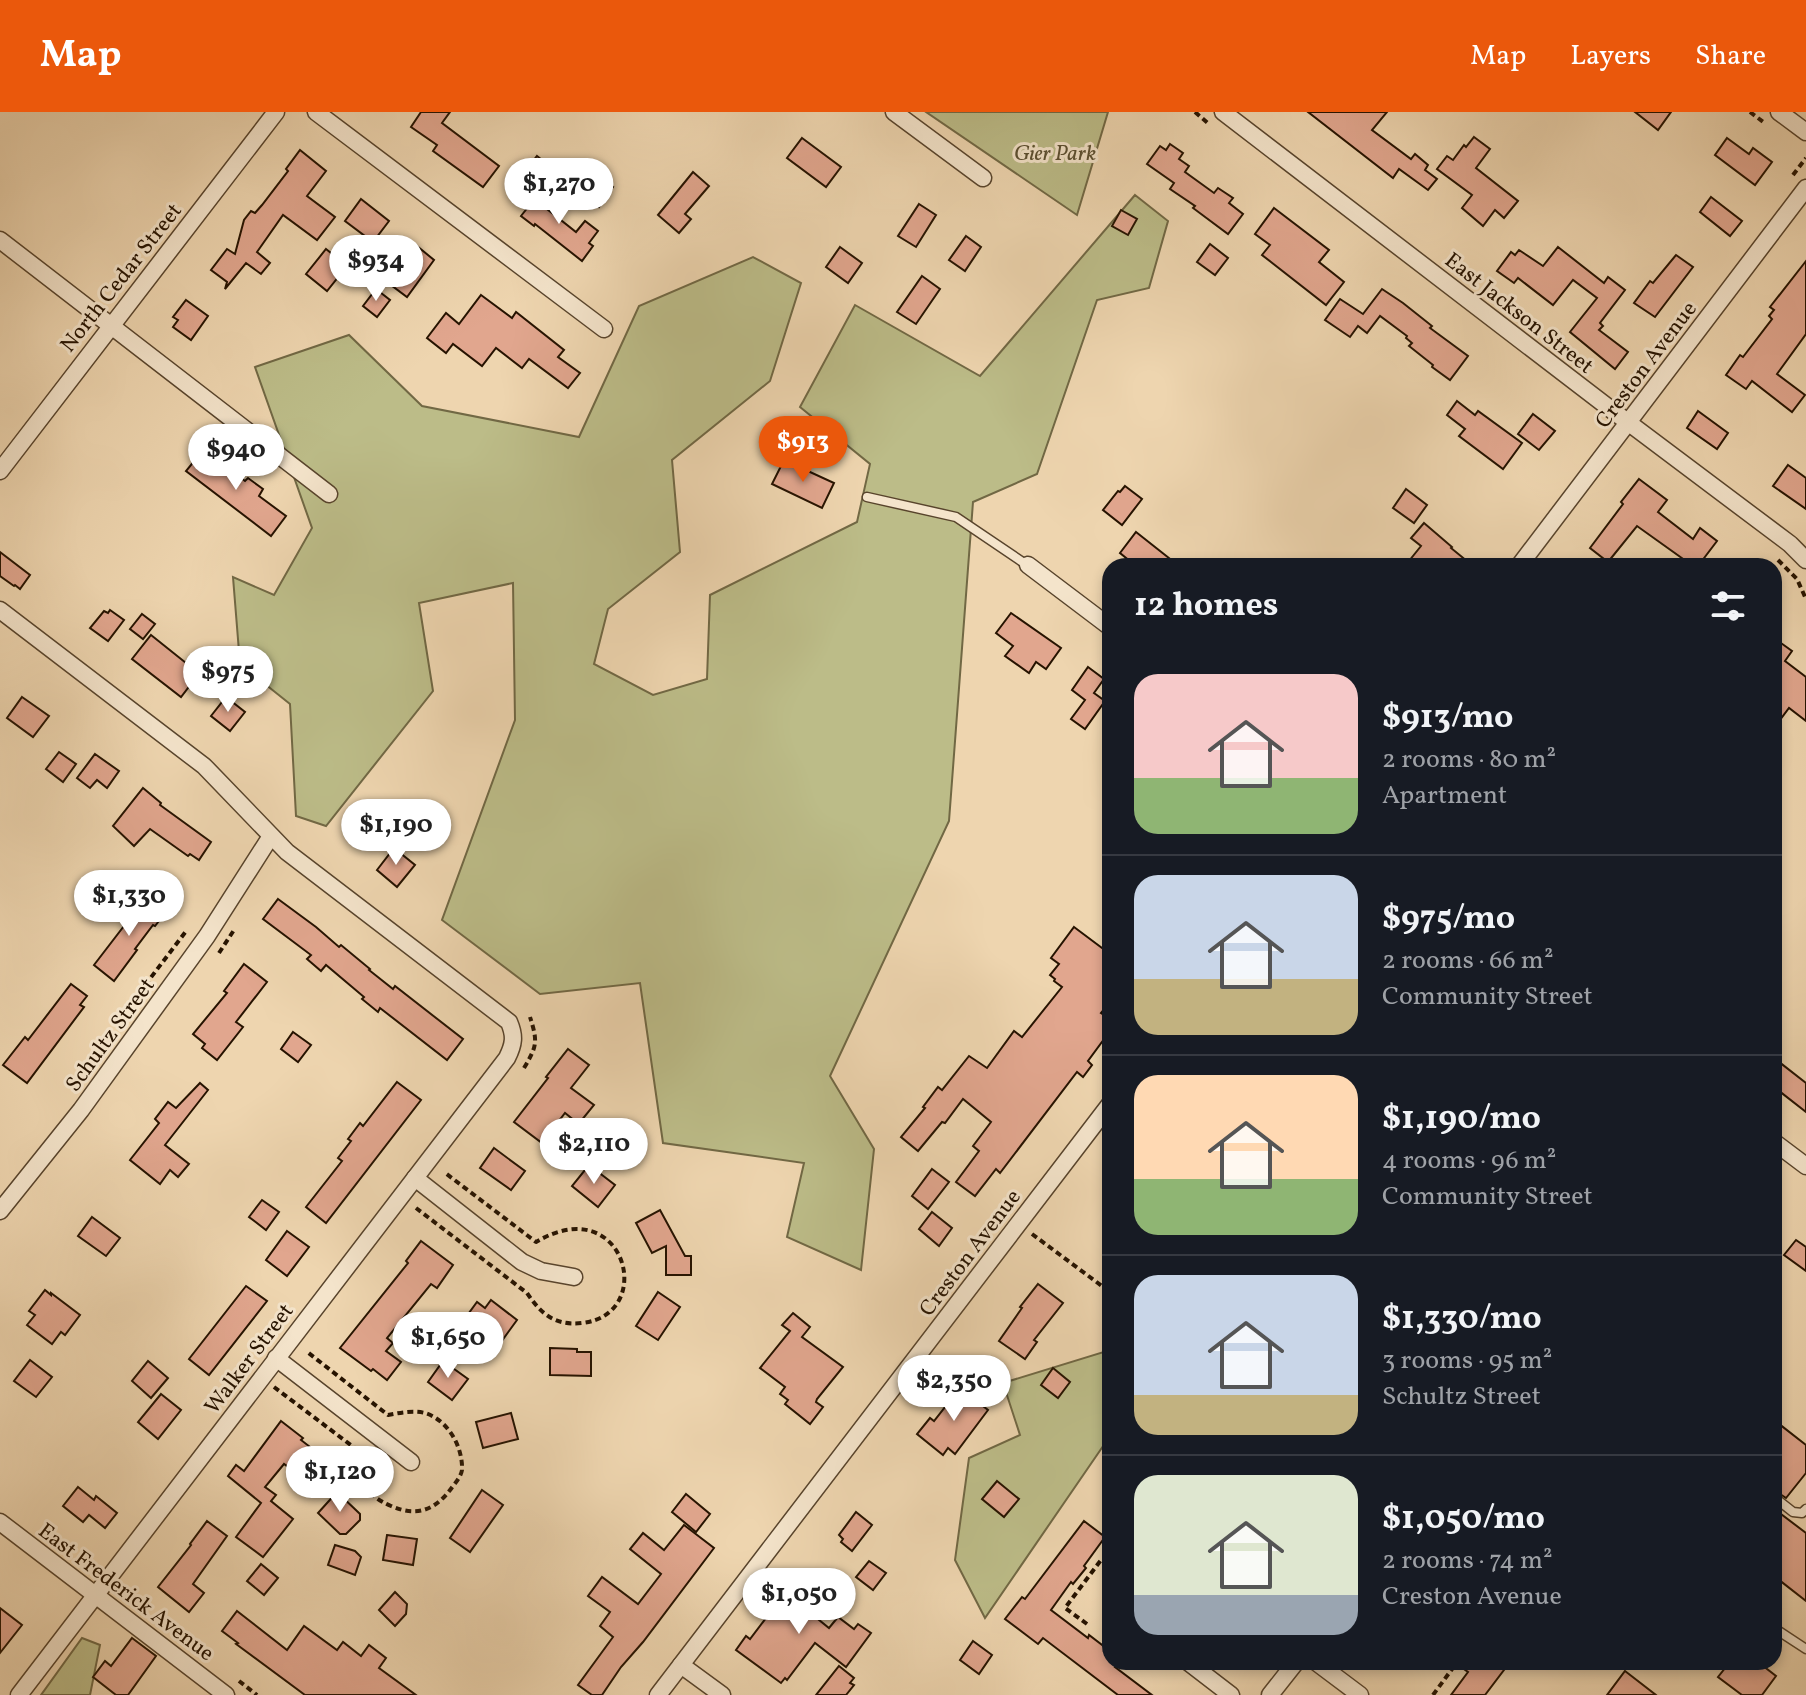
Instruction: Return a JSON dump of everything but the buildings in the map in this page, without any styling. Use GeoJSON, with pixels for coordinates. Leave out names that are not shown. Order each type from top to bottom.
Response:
{"type":"FeatureCollection","features":[{"type":"Feature","properties":{"kind":"street","name":"North Cedar Street"},"geometry":{"type":"LineString","coordinates":[[0,471],[276,112]]}},
{"type":"Feature","properties":{"kind":"street"},"geometry":{"type":"LineString","coordinates":[[316,112],[604,329]]}},
{"type":"Feature","properties":{"kind":"street"},"geometry":{"type":"LineString","coordinates":[[894,112],[983,178]]}},
{"type":"Feature","properties":{"kind":"street","name":"East Jackson Street"},"geometry":{"type":"LineString","coordinates":[[1223,112],[1790,544],[1806,560]]}},
{"type":"Feature","properties":{"kind":"street"},"geometry":{"type":"LineString","coordinates":[[1779,112],[1806,132]]}},
{"type":"Feature","properties":{"kind":"street","name":"Creston Avenue"},"geometry":{"type":"LineString","coordinates":[[1525,558],[1806,188]]}},
{"type":"Feature","properties":{"kind":"street"},"geometry":{"type":"LineString","coordinates":[[0,240],[329,494]]}},
{"type":"Feature","properties":{"kind":"street"},"geometry":{"type":"LineString","coordinates":[[1028,565],[1102,621]]}},
{"type":"Feature","properties":{"kind":"street"},"geometry":{"type":"LineString","coordinates":[[0,610],[204,766],[271,836]]}},
{"type":"Feature","properties":{"kind":"street","name":"Walker Street"},"geometry":{"type":"LineString","coordinates":[[19,1695],[512,1048],[515,1035],[509,1022],[287,852],[271,836]]}},
{"type":"Feature","properties":{"kind":"street","name":"Schultz Street"},"geometry":{"type":"LineString","coordinates":[[0,1211],[81,1110],[207,936],[271,836]]}},
{"type":"Feature","properties":{"kind":"street","name":"Creston Avenue"},"geometry":{"type":"LineString","coordinates":[[658,1695],[1102,1114]]}},
{"type":"Feature","properties":{"kind":"street"},"geometry":{"type":"LineString","coordinates":[[1782,1148],[1806,1166]]}},
{"type":"Feature","properties":{"kind":"street"},"geometry":{"type":"LineString","coordinates":[[415,1178],[522,1262],[541,1271],[574,1277]]}},
{"type":"Feature","properties":{"kind":"street"},"geometry":{"type":"LineString","coordinates":[[276,1358],[411,1462]]}},
{"type":"Feature","properties":{"kind":"street","name":"East Frederick Avenue"},"geometry":{"type":"LineString","coordinates":[[0,1522],[226,1695]]}},
{"type":"Feature","properties":{"kind":"street"},"geometry":{"type":"LineString","coordinates":[[681,1665],[722,1695]]}},
{"type":"Feature","properties":{"kind":"street"},"geometry":{"type":"LineString","coordinates":[[1198,1670],[1231,1695]]}},
{"type":"Feature","properties":{"kind":"street"},"geometry":{"type":"LineString","coordinates":[[1270,1695],[1290,1670]]}},
{"type":"Feature","properties":{"kind":"street"},"geometry":{"type":"LineString","coordinates":[[1327,1670],[1360,1695]]}},
{"type":"Feature","properties":{"kind":"lane"},"geometry":{"type":"LineString","coordinates":[[867,497],[956,517],[1028,565]]}},
{"type":"Feature","properties":{"kind":"lane"},"geometry":{"type":"LineString","coordinates":[[1782,1503],[1793,1512],[1802,1513],[1806,1509]]}},
{"type":"Feature","properties":{"kind":"lane"},"geometry":{"type":"LineString","coordinates":[[1782,1633],[1806,1649]]}},
{"type":"Feature","properties":{"kind":"path"},"geometry":{"type":"LineString","coordinates":[[133,1001],[190,926]]}},
{"type":"Feature","properties":{"kind":"path"},"geometry":{"type":"LineString","coordinates":[[1018,1224],[1102,1286]]}},
{"type":"Feature","properties":{"kind":"path"},"geometry":{"type":"LineString","coordinates":[[1087,1624],[1065,1608],[1102,1561]]}},
{"type":"Feature","properties":{"kind":"path"},"geometry":{"type":"LineString","coordinates":[[1433,1695],[1450,1670]]}},
{"type":"Feature","properties":{"kind":"green space","name":"Gier Park"},"geometry":{"type":"Polygon","coordinates":[[[926,112],[1108,112],[1077,215],[926,112]]]}},
{"type":"Feature","properties":{"kind":"green space"},"geometry":{"type":"Polygon","coordinates":[[[1135,195],[1168,221],[1149,288],[1097,300],[1037,474],[973,502],[949,821],[830,1076],[874,1149],[861,1270],[787,1237],[804,1163],[663,1143],[640,983],[540,994],[442,920],[515,720],[513,583],[419,603],[433,691],[326,826],[296,816],[290,704],[240,664],[233,577],[274,595],[312,528],[255,367],[349,335],[422,406],[579,437],[639,306],[753,257],[801,283],[770,381],[672,460],[680,552],[608,609],[594,664],[653,695],[707,679],[710,595],[857,522],[870,464],[800,407],[855,305],[980,376],[1135,195]]]}},
{"type":"Feature","properties":{"kind":"green space"},"geometry":{"type":"Polygon","coordinates":[[[1102,1352],[1102,1448],[985,1618],[955,1560],[969,1458],[1020,1435],[1003,1383],[1102,1352]]]}},
{"type":"Feature","properties":{"kind":"green space"},"geometry":{"type":"Polygon","coordinates":[[[82,1638],[100,1645],[90,1695],[41,1695],[82,1638]]]}}]}
